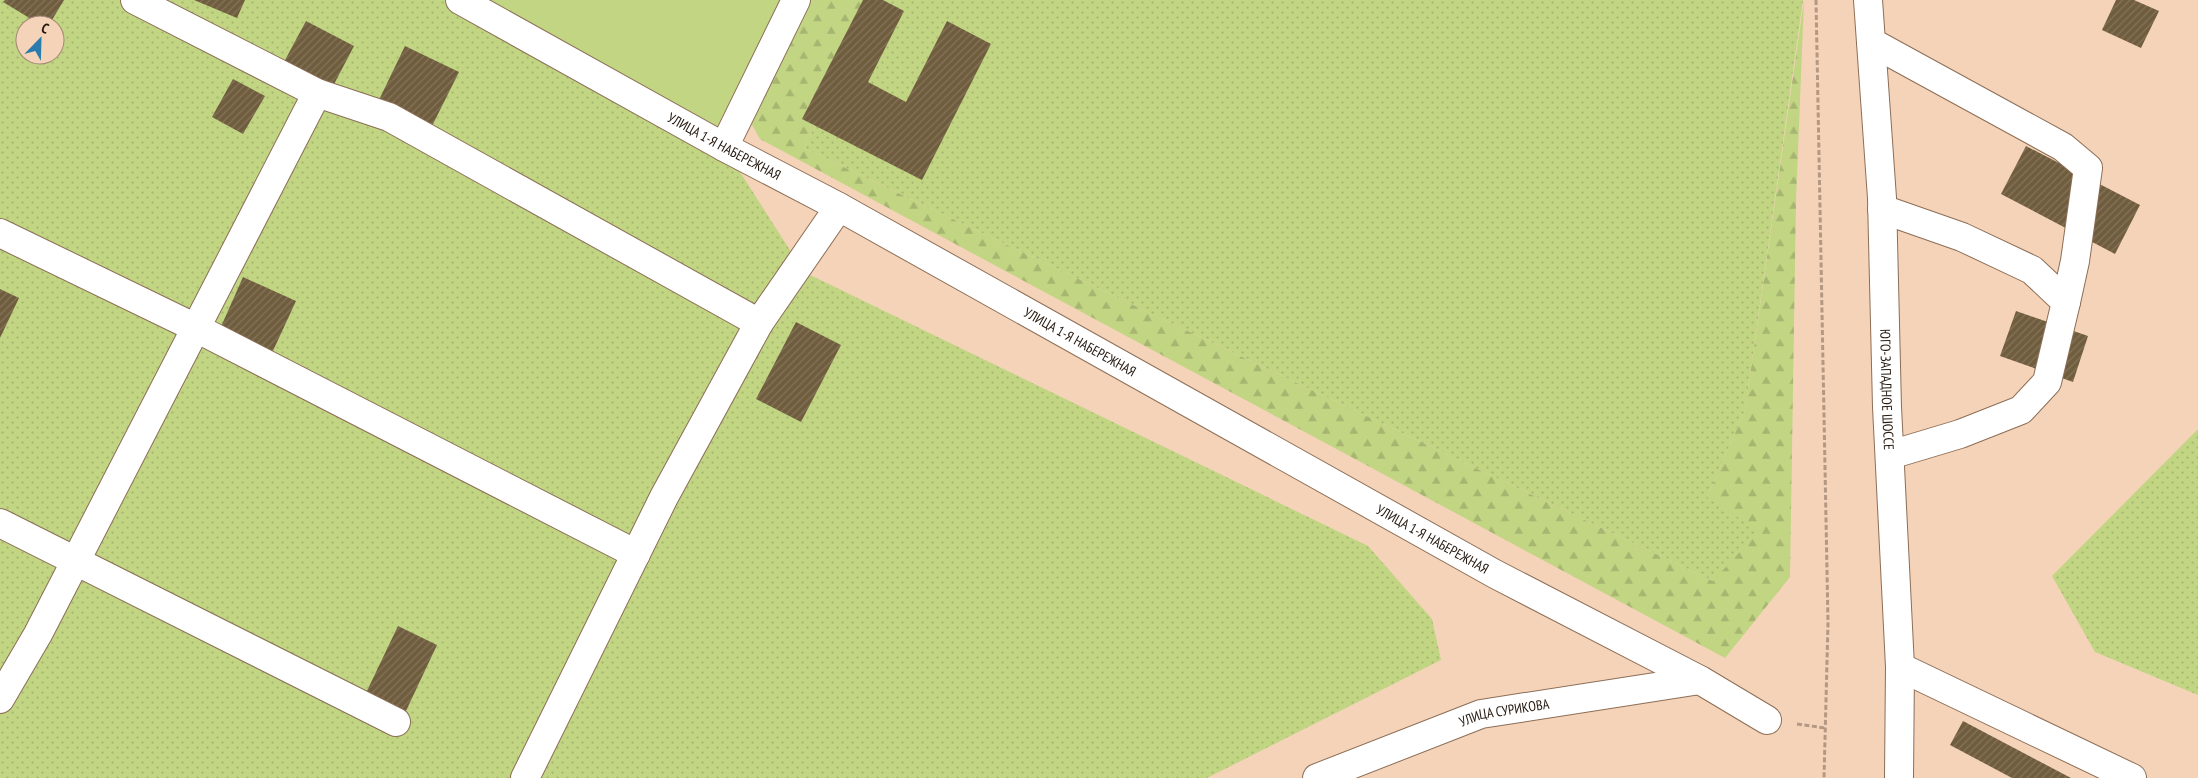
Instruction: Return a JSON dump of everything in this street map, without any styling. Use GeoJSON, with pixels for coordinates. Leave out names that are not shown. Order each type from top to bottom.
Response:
{"type":"FeatureCollection","features":[{"type":"Feature","properties":{"kind":"street"},"geometry":{"type":"LineString","coordinates":[[135,0],[317,93],[389,117],[759,323]]}},
{"type":"Feature","properties":{"kind":"street","name":"УЛИЦА 1-Я НАБЕРЕЖНАЯ"},"geometry":{"type":"LineString","coordinates":[[460,0],[724,147],[839,207],[1495,574],[1700,680],[1767,720]]}},
{"type":"Feature","properties":{"kind":"street"},"geometry":{"type":"LineString","coordinates":[[724,147],[796,0]]}},
{"type":"Feature","properties":{"kind":"street","name":"ЮГО-ЗАПАДНОЕ ШОССЕ"},"geometry":{"type":"LineString","coordinates":[[1868,0],[1882,209],[1890,455],[1900,667],[1899,778]]}},
{"type":"Feature","properties":{"kind":"street"},"geometry":{"type":"LineString","coordinates":[[1871,42],[2063,147],[2088,168],[2075,261],[2048,382],[2021,410],[1960,434],[1890,455]]}},
{"type":"Feature","properties":{"kind":"street"},"geometry":{"type":"LineString","coordinates":[[0,699],[38,634],[317,93]]}},
{"type":"Feature","properties":{"kind":"street"},"geometry":{"type":"LineString","coordinates":[[525,778],[664,497],[759,323],[839,207]]}},
{"type":"Feature","properties":{"kind":"street"},"geometry":{"type":"LineString","coordinates":[[1882,209],[1962,237],[2032,270],[2066,302]]}},
{"type":"Feature","properties":{"kind":"street"},"geometry":{"type":"LineString","coordinates":[[0,233],[196,328],[636,554]]}},
{"type":"Feature","properties":{"kind":"street"},"geometry":{"type":"LineString","coordinates":[[0,524],[396,722]]}},
{"type":"Feature","properties":{"kind":"street"},"geometry":{"type":"LineString","coordinates":[[1900,667],[2132,778]]}},
{"type":"Feature","properties":{"kind":"street","name":"УЛИЦА СУРИКОВА"},"geometry":{"type":"LineString","coordinates":[[1317,778],[1481,714],[1700,680]]}},
{"type":"Feature","properties":{"kind":"path"},"geometry":{"type":"LineString","coordinates":[[1816,0],[1828,623],[1824,778]]}},
{"type":"Feature","properties":{"kind":"green space"},"geometry":{"type":"Polygon","coordinates":[[[0,0],[460,0],[724,147],[804,272],[1368,546],[1432,619],[1441,660],[1207,778],[0,778],[0,0]]]}},
{"type":"Feature","properties":{"kind":"green space"},"geometry":{"type":"Polygon","coordinates":[[[460,0],[796,0],[724,147],[460,0]]]}},
{"type":"Feature","properties":{"kind":"green space"},"geometry":{"type":"Polygon","coordinates":[[[808,0],[876,0],[804,148],[1713,581],[1707,497],[1745,410],[1804,0],[1796,201],[1790,577],[1725,658],[760,139],[751,123],[808,0]]]}},
{"type":"Feature","properties":{"kind":"green space"},"geometry":{"type":"Polygon","coordinates":[[[876,0],[1803,0],[1745,410],[1707,497],[1759,531],[1713,581],[804,148],[876,0]]]}},
{"type":"Feature","properties":{"kind":"green space"},"geometry":{"type":"Polygon","coordinates":[[[2198,429],[2198,695],[2095,652],[2052,576],[2198,429]]]}},
{"type":"Feature","properties":{"kind":"building"},"geometry":{"type":"Polygon","coordinates":[[[5,0],[64,0],[55,15],[24,15],[3,2],[5,0]]]}},
{"type":"Feature","properties":{"kind":"building"},"geometry":{"type":"Polygon","coordinates":[[[194,0],[245,0],[237,18],[194,0]]]}},
{"type":"Feature","properties":{"kind":"building"},"geometry":{"type":"Polygon","coordinates":[[[863,0],[883,0],[904,11],[868,82],[906,102],[947,21],[991,44],[922,180],[802,119],[863,0]]]}},
{"type":"Feature","properties":{"kind":"building"},"geometry":{"type":"Polygon","coordinates":[[[2116,0],[2134,0],[2159,11],[2141,48],[2102,30],[2116,0]]]}},
{"type":"Feature","properties":{"kind":"building"},"geometry":{"type":"Polygon","coordinates":[[[306,21],[354,46],[332,88],[284,62],[306,21]]]}},
{"type":"Feature","properties":{"kind":"building"},"geometry":{"type":"Polygon","coordinates":[[[405,46],[459,72],[431,128],[378,102],[405,46]]]}},
{"type":"Feature","properties":{"kind":"building"},"geometry":{"type":"Polygon","coordinates":[[[233,79],[265,96],[243,134],[212,117],[233,79]]]}},
{"type":"Feature","properties":{"kind":"building"},"geometry":{"type":"Polygon","coordinates":[[[2026,146],[2140,205],[2115,254],[2001,194],[2026,146]]]}},
{"type":"Feature","properties":{"kind":"building"},"geometry":{"type":"Polygon","coordinates":[[[243,277],[296,301],[272,353],[220,329],[243,277]]]}},
{"type":"Feature","properties":{"kind":"building"},"geometry":{"type":"Polygon","coordinates":[[[0,289],[19,298],[0,338],[0,289]]]}},
{"type":"Feature","properties":{"kind":"building"},"geometry":{"type":"Polygon","coordinates":[[[2016,311],[2088,336],[2073,382],[2000,356],[2016,311]]]}},
{"type":"Feature","properties":{"kind":"building"},"geometry":{"type":"Polygon","coordinates":[[[796,322],[841,345],[801,422],[756,399],[796,322]]]}},
{"type":"Feature","properties":{"kind":"building"},"geometry":{"type":"Polygon","coordinates":[[[398,626],[437,645],[405,713],[365,695],[398,626]]]}},
{"type":"Feature","properties":{"kind":"building"},"geometry":{"type":"Polygon","coordinates":[[[1963,721],[2071,778],[2012,778],[1950,745],[1963,721]]]}}]}
